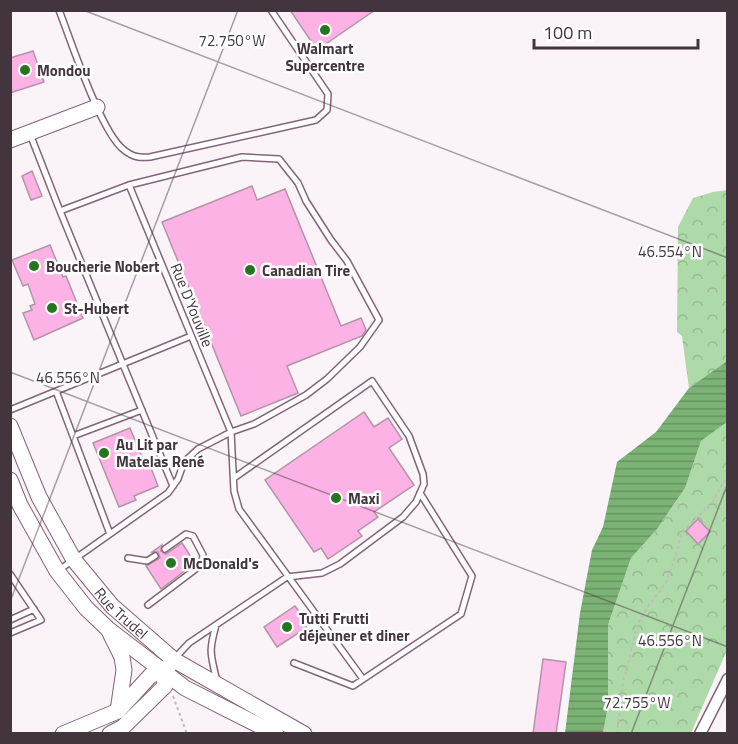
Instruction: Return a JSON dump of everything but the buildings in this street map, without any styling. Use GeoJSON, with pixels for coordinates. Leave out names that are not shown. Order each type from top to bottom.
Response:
{"type":"FeatureCollection","features":[{"type":"Feature","properties":{"kind":"main road"},"geometry":{"type":"LineString","coordinates":[[10,140],[97,107]]}},
{"type":"Feature","properties":{"kind":"main road","name":"Rue Trudel"},"geometry":{"type":"LineString","coordinates":[[10,426],[39,498],[74,560],[112,606],[169,666],[185,688],[276,734]]}},
{"type":"Feature","properties":{"kind":"main road","name":"Rue Trudel"},"geometry":{"type":"LineString","coordinates":[[10,480],[20,505],[57,571],[87,608],[108,629],[169,666],[219,687],[304,734]]}},
{"type":"Feature","properties":{"kind":"main road"},"geometry":{"type":"LineString","coordinates":[[108,629],[122,657],[124,670],[118,711]]}},
{"type":"Feature","properties":{"kind":"main road"},"geometry":{"type":"LineString","coordinates":[[63,734],[118,711],[151,675],[169,666]]}},
{"type":"Feature","properties":{"kind":"main road"},"geometry":{"type":"LineString","coordinates":[[120,731],[165,686],[169,666]]}},
{"type":"Feature","properties":{"kind":"street"},"geometry":{"type":"LineString","coordinates":[[700,734],[728,679]]}},
{"type":"Feature","properties":{"kind":"lane"},"geometry":{"type":"LineString","coordinates":[[59,10],[97,107],[117,143],[136,158],[150,157],[316,120],[327,111],[328,94],[271,10]]}},
{"type":"Feature","properties":{"kind":"lane"},"geometry":{"type":"LineString","coordinates":[[29,132],[173,486]]}},
{"type":"Feature","properties":{"kind":"lane"},"geometry":{"type":"LineString","coordinates":[[57,571],[168,493],[178,479],[184,462],[198,449],[231,432],[254,424],[327,379],[360,347],[379,320],[347,261],[306,201],[298,183],[279,159],[242,156],[129,185],[60,211]]}},
{"type":"Feature","properties":{"kind":"lane","name":"Rue D'Youville"},"geometry":{"type":"LineString","coordinates":[[129,185],[231,432],[236,501],[239,509],[363,679]]}},
{"type":"Feature","properties":{"kind":"lane"},"geometry":{"type":"LineString","coordinates":[[10,410],[191,336]]}},
{"type":"Feature","properties":{"kind":"lane"},"geometry":{"type":"LineString","coordinates":[[169,666],[189,643],[287,577],[322,573],[340,564],[403,517],[416,502],[423,484],[423,474],[409,436],[372,381],[234,478]]}},
{"type":"Feature","properties":{"kind":"lane"},"geometry":{"type":"LineString","coordinates":[[56,391],[111,534]]}},
{"type":"Feature","properties":{"kind":"lane"},"geometry":{"type":"LineString","coordinates":[[73,436],[142,410]]}},
{"type":"Feature","properties":{"kind":"lane"},"geometry":{"type":"LineString","coordinates":[[294,663],[353,686],[461,614],[472,576],[420,493]]}},
{"type":"Feature","properties":{"kind":"lane"},"geometry":{"type":"LineString","coordinates":[[148,604],[202,562],[203,555],[193,536],[186,534],[165,549]]}},
{"type":"Feature","properties":{"kind":"lane"},"geometry":{"type":"LineString","coordinates":[[128,558],[147,561],[154,556]]}},
{"type":"Feature","properties":{"kind":"lane"},"geometry":{"type":"LineString","coordinates":[[10,574],[41,620],[10,633]]}},
{"type":"Feature","properties":{"kind":"lane"},"geometry":{"type":"LineString","coordinates":[[10,620],[34,609]]}},
{"type":"Feature","properties":{"kind":"lane"},"geometry":{"type":"LineString","coordinates":[[216,626],[210,648],[219,687]]}},
{"type":"Feature","properties":{"kind":"path"},"geometry":{"type":"LineString","coordinates":[[617,734],[623,683],[637,626],[646,609],[666,583],[678,552],[681,533],[714,502],[722,484],[728,478]]}},
{"type":"Feature","properties":{"kind":"path"},"geometry":{"type":"LineString","coordinates":[[171,691],[187,734]]}},
{"type":"Feature","properties":{"kind":"green space"},"geometry":{"type":"Polygon","coordinates":[[[727,190],[727,361],[689,388],[682,336],[677,332],[678,227],[693,198],[727,190]]]}},
{"type":"Feature","properties":{"kind":"green space"},"geometry":{"type":"Polygon","coordinates":[[[727,422],[727,650],[691,733],[603,734],[608,706],[608,625],[631,558],[657,529],[685,488],[701,441],[727,422]]]}},
{"type":"Feature","properties":{"kind":"shaded area"},"geometry":{"type":"Polygon","coordinates":[[[727,361],[727,422],[701,441],[685,488],[657,529],[631,558],[608,625],[608,706],[603,733],[565,733],[580,613],[592,550],[603,527],[617,462],[656,432],[689,388],[727,361]]]}},
{"type":"Feature","properties":{"kind":"place","name":"Walmart Supercentre"},"geometry":{"type":"Point","coordinates":[325,30]}},
{"type":"Feature","properties":{"kind":"place","name":"Mondou"},"geometry":{"type":"Point","coordinates":[25,70]}},
{"type":"Feature","properties":{"kind":"place","name":"Boucherie Nobert"},"geometry":{"type":"Point","coordinates":[34,266]}},
{"type":"Feature","properties":{"kind":"place","name":"Canadian Tire"},"geometry":{"type":"Point","coordinates":[250,270]}},
{"type":"Feature","properties":{"kind":"place","name":"St-Hubert"},"geometry":{"type":"Point","coordinates":[52,308]}},
{"type":"Feature","properties":{"kind":"place","name":"Au Lit par Matelas René"},"geometry":{"type":"Point","coordinates":[104,453]}},
{"type":"Feature","properties":{"kind":"place","name":"Maxi"},"geometry":{"type":"Point","coordinates":[336,498]}},
{"type":"Feature","properties":{"kind":"place","name":"McDonald's"},"geometry":{"type":"Point","coordinates":[171,563]}},
{"type":"Feature","properties":{"kind":"place","name":"Tutti Frutti déjeuner et diner"},"geometry":{"type":"Point","coordinates":[287,627]}}]}
